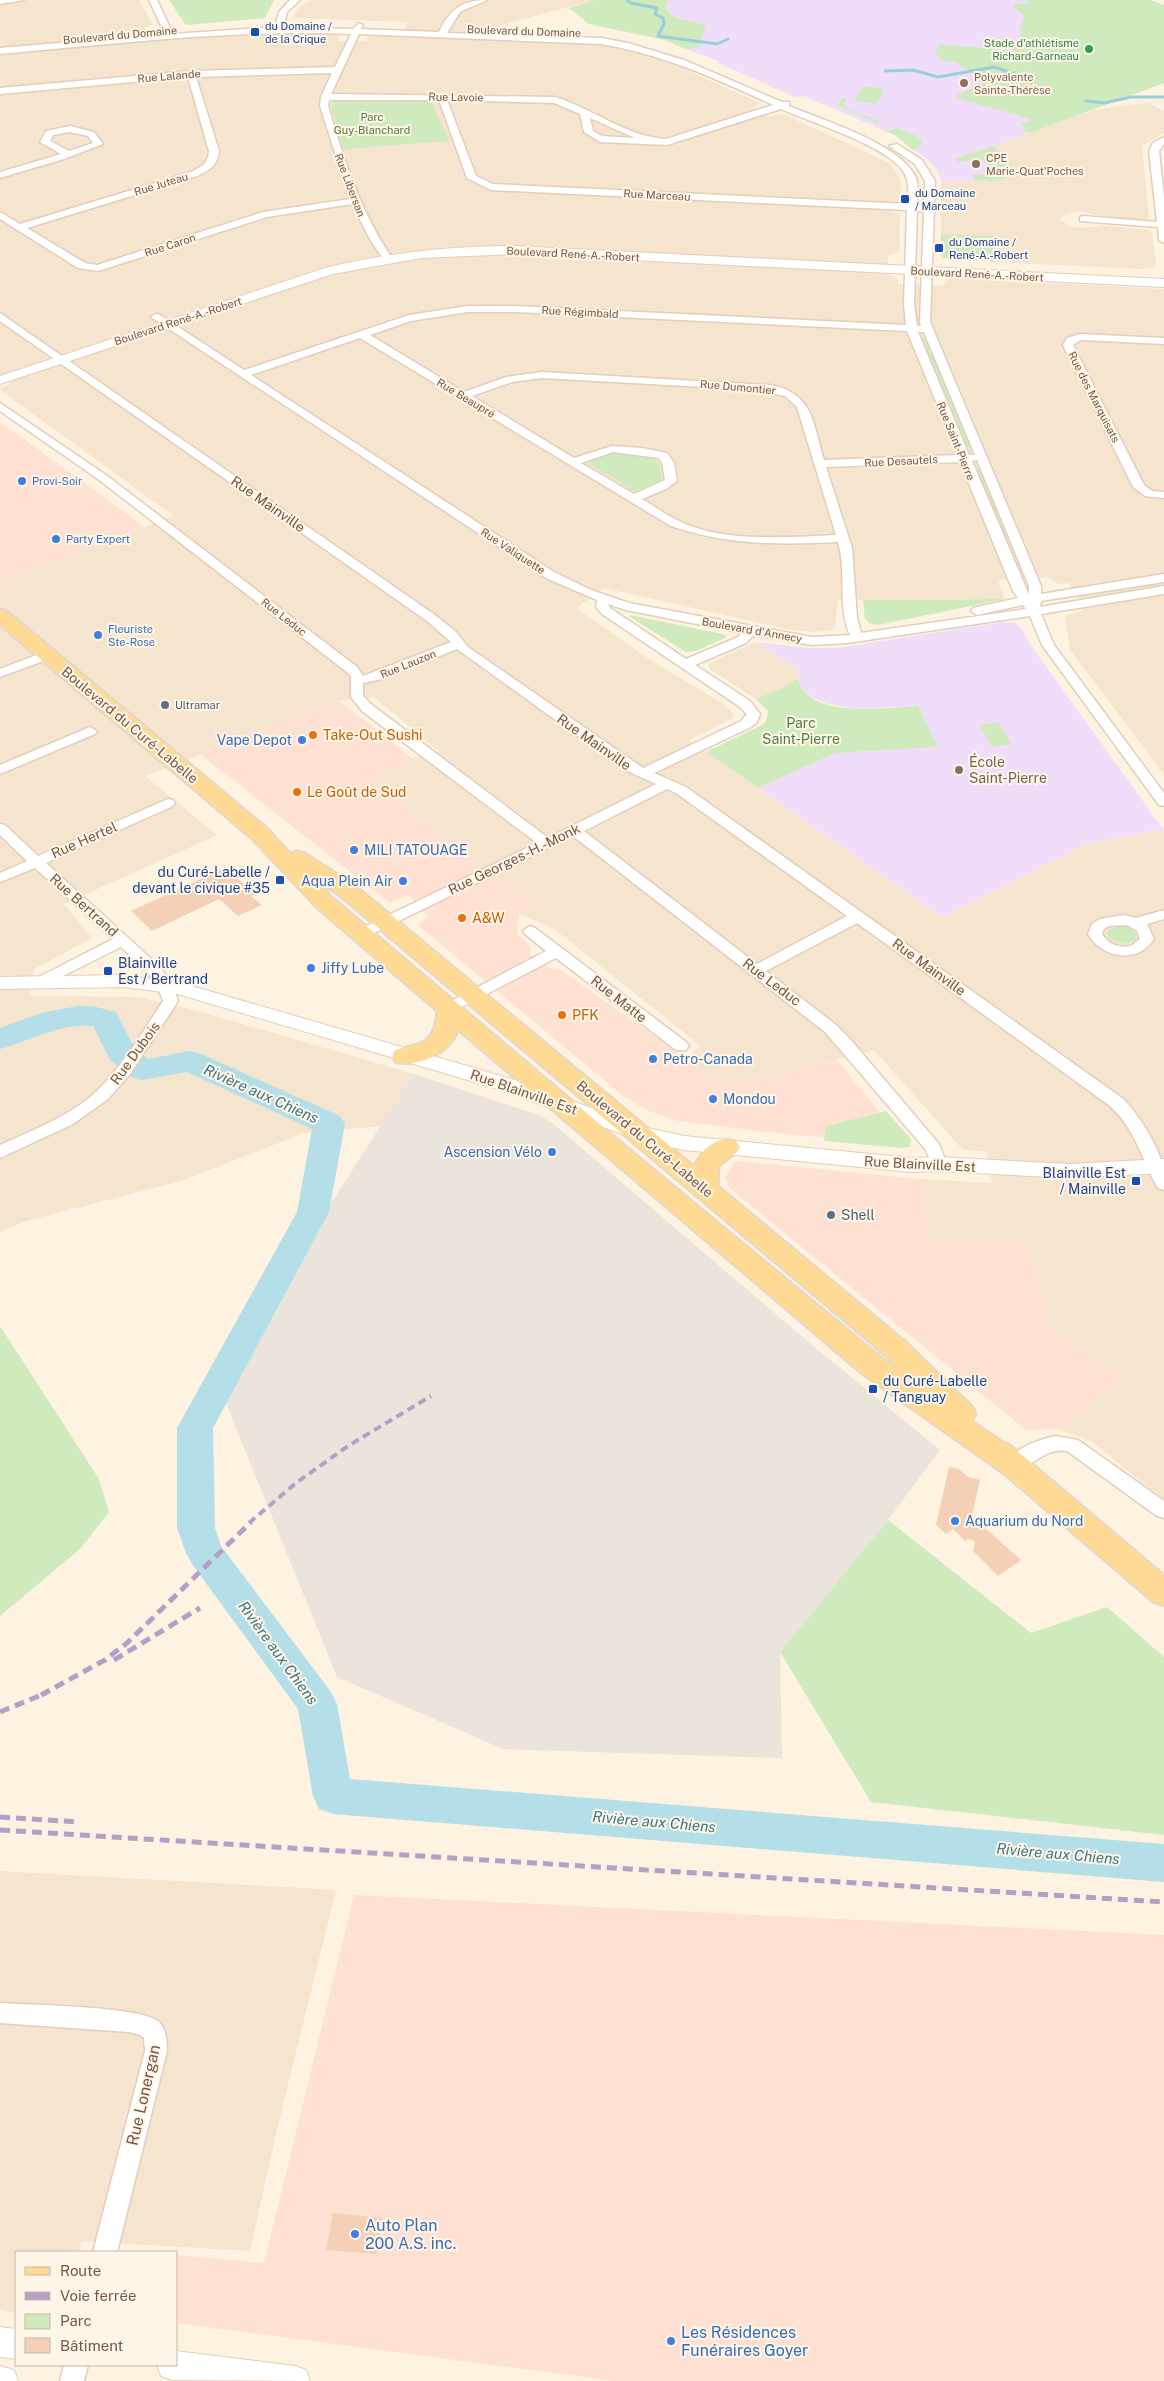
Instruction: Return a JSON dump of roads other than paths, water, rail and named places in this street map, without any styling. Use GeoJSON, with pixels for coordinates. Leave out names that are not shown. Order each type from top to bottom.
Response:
{"type":"FeatureCollection","features":[{"type":"Feature","properties":{"kind":"main road","name":"Boulevard du Curé-Labelle"},"geometry":{"type":"LineString","coordinates":[[0,615],[260,834],[348,892],[639,1133],[896,1349],[1013,1465],[1164,1593]]}},
{"type":"Feature","properties":{"kind":"main road","name":"Boulevard du Curé-Labelle"},"geometry":{"type":"LineString","coordinates":[[260,834],[324,902],[612,1148],[871,1365],[1013,1465]]}},
{"type":"Feature","properties":{"kind":"main road"},"geometry":{"type":"LineString","coordinates":[[404,1056],[430,1048],[443,1040],[447,1034],[449,1008]]}},
{"type":"Feature","properties":{"kind":"main road"},"geometry":{"type":"LineString","coordinates":[[705,1189],[704,1171],[707,1163],[727,1147]]}},
{"type":"Feature","properties":{"kind":"street"},"geometry":{"type":"LineString","coordinates":[[0,2],[20,0]]}},
{"type":"Feature","properties":{"kind":"street"},"geometry":{"type":"LineString","coordinates":[[153,0],[169,34]]}},
{"type":"Feature","properties":{"kind":"street"},"geometry":{"type":"LineString","coordinates":[[278,26],[285,8],[296,0]]}},
{"type":"Feature","properties":{"kind":"street"},"geometry":{"type":"LineString","coordinates":[[445,31],[454,12],[460,7],[483,0]]}},
{"type":"Feature","properties":{"kind":"street","name":"Boulevard du Domaine"},"geometry":{"type":"LineString","coordinates":[[0,45],[278,26],[445,31],[581,39],[635,47],[680,61],[874,147],[900,161],[912,180],[913,207],[910,266]]}},
{"type":"Feature","properties":{"kind":"street"},"geometry":{"type":"LineString","coordinates":[[325,98],[358,27]]}},
{"type":"Feature","properties":{"kind":"street","name":"Boulevard du Domaine"},"geometry":{"type":"LineString","coordinates":[[445,31],[579,33],[639,41],[678,52],[888,143],[915,159],[925,170],[930,181],[927,267]]}},
{"type":"Feature","properties":{"kind":"street","name":"Boulevard du Domaine"},"geometry":{"type":"LineString","coordinates":[[0,51],[169,34]]}},
{"type":"Feature","properties":{"kind":"street","name":"Rue Lalande"},"geometry":{"type":"LineString","coordinates":[[0,91],[270,69],[338,70]]}},
{"type":"Feature","properties":{"kind":"street","name":"Rue Juteau"},"geometry":{"type":"LineString","coordinates":[[19,226],[194,174],[206,168],[213,161],[214,151],[191,74]]}},
{"type":"Feature","properties":{"kind":"street","name":"Rue Lavoie"},"geometry":{"type":"LineString","coordinates":[[325,98],[442,97],[555,100],[650,141]]}},
{"type":"Feature","properties":{"kind":"street","name":"Rue Marceau"},"geometry":{"type":"LineString","coordinates":[[442,97],[472,178],[491,187],[930,208]]}},
{"type":"Feature","properties":{"kind":"street","name":"Rue Libersan"},"geometry":{"type":"LineString","coordinates":[[325,98],[324,106],[353,201],[372,238],[384,254]]}},
{"type":"Feature","properties":{"kind":"street","name":"Rue Lavoie"},"geometry":{"type":"LineString","coordinates":[[584,111],[589,132],[600,139],[667,142],[794,102]]}},
{"type":"Feature","properties":{"kind":"street"},"geometry":{"type":"LineString","coordinates":[[0,175],[68,154],[98,144],[91,134],[70,129],[49,133],[45,142],[68,154]]}},
{"type":"Feature","properties":{"kind":"street"},"geometry":{"type":"LineString","coordinates":[[1164,140],[1156,145],[1159,153],[1164,240]]}},
{"type":"Feature","properties":{"kind":"street","name":"Rue Caron"},"geometry":{"type":"LineString","coordinates":[[0,214],[82,266],[98,268],[266,214],[353,201]]}},
{"type":"Feature","properties":{"kind":"street"},"geometry":{"type":"LineString","coordinates":[[1083,220],[1163,225]]}},
{"type":"Feature","properties":{"kind":"street","name":"Boulevard René-A.-Robert"},"geometry":{"type":"LineString","coordinates":[[0,380],[57,355],[305,268],[384,254],[514,250],[910,266],[1164,283]]}},
{"type":"Feature","properties":{"kind":"street","name":"Rue Saint-Pierre"},"geometry":{"type":"LineString","coordinates":[[910,266],[909,312],[912,330],[1019,591],[1032,604],[1046,642],[1164,802]]}},
{"type":"Feature","properties":{"kind":"street","name":"Boulevard René-A.-Robert"},"geometry":{"type":"LineString","coordinates":[[927,267],[1164,274]]}},
{"type":"Feature","properties":{"kind":"street","name":"Rue Saint-Pierre"},"geometry":{"type":"LineString","coordinates":[[927,267],[924,312],[928,329],[1035,586],[1032,604]]}},
{"type":"Feature","properties":{"kind":"street","name":"Rue Régimbald"},"geometry":{"type":"LineString","coordinates":[[243,374],[422,314],[477,308],[912,330],[928,329]]}},
{"type":"Feature","properties":{"kind":"street","name":"Rue Mainville"},"geometry":{"type":"LineString","coordinates":[[0,316],[431,618],[451,634],[458,644],[626,765],[681,790],[1122,1106],[1138,1125],[1161,1172]]}},
{"type":"Feature","properties":{"kind":"street","name":"Rue Valiquette"},"geometry":{"type":"LineString","coordinates":[[161,320],[550,575],[603,599]]}},
{"type":"Feature","properties":{"kind":"street","name":"Rue Beaupré"},"geometry":{"type":"LineString","coordinates":[[361,334],[675,524],[736,539],[771,541],[843,538]]}},
{"type":"Feature","properties":{"kind":"street","name":"Rue des Marquisats"},"geometry":{"type":"LineString","coordinates":[[1164,341],[1080,337],[1071,340],[1068,345],[1139,487],[1148,494],[1164,495]]}},
{"type":"Feature","properties":{"kind":"street","name":"Boulevard René-A.-Robert"},"geometry":{"type":"LineString","coordinates":[[0,368],[57,355]]}},
{"type":"Feature","properties":{"kind":"street","name":"Rue Dumontier"},"geometry":{"type":"LineString","coordinates":[[463,396],[510,379],[542,375],[771,388],[792,395],[801,403],[843,538],[849,562],[852,624],[857,637]]}},
{"type":"Feature","properties":{"kind":"street","name":"Rue Leduc"},"geometry":{"type":"LineString","coordinates":[[0,406],[102,477],[353,670],[357,681],[357,697],[368,708],[546,843]]}},
{"type":"Feature","properties":{"kind":"street"},"geometry":{"type":"LineString","coordinates":[[572,462],[612,449],[648,452],[663,456],[668,463],[671,481],[662,487],[632,499]]}},
{"type":"Feature","properties":{"kind":"street","name":"Rue Desautels"},"geometry":{"type":"LineString","coordinates":[[820,464],[982,457]]}},
{"type":"Feature","properties":{"kind":"street","name":"Boulevard d'Annecy"},"geometry":{"type":"LineString","coordinates":[[603,599],[751,631],[805,640],[857,637],[902,630],[1164,578]]}},
{"type":"Feature","properties":{"kind":"street","name":"Boulevard d'Annecy"},"geometry":{"type":"LineString","coordinates":[[1032,604],[1164,590]]}},
{"type":"Feature","properties":{"kind":"street"},"geometry":{"type":"LineString","coordinates":[[603,599],[602,607],[606,611],[753,711],[754,716],[746,724],[654,766],[643,774]]}},
{"type":"Feature","properties":{"kind":"street"},"geometry":{"type":"LineString","coordinates":[[685,664],[742,640],[751,631]]}},
{"type":"Feature","properties":{"kind":"street","name":"Rue Lauzon"},"geometry":{"type":"LineString","coordinates":[[357,681],[372,678],[458,644]]}},
{"type":"Feature","properties":{"kind":"street"},"geometry":{"type":"LineString","coordinates":[[0,673],[47,655]]}},
{"type":"Feature","properties":{"kind":"street"},"geometry":{"type":"LineString","coordinates":[[0,770],[90,731]]}},
{"type":"Feature","properties":{"kind":"street","name":"Rue Georges-H.-Monk"},"geometry":{"type":"LineString","coordinates":[[361,934],[655,791],[666,783]]}},
{"type":"Feature","properties":{"kind":"street","name":"Rue Hertel"},"geometry":{"type":"LineString","coordinates":[[0,878],[168,803]]}},
{"type":"Feature","properties":{"kind":"street","name":"Rue Bertrand"},"geometry":{"type":"LineString","coordinates":[[0,828],[154,969],[166,985]]}},
{"type":"Feature","properties":{"kind":"street","name":"Rue Leduc"},"geometry":{"type":"LineString","coordinates":[[574,830],[812,1013],[845,1043],[933,1148],[939,1164]]}},
{"type":"Feature","properties":{"kind":"street"},"geometry":{"type":"LineString","coordinates":[[1136,923],[1164,914]]}},
{"type":"Feature","properties":{"kind":"street"},"geometry":{"type":"LineString","coordinates":[[757,970],[859,916]]}},
{"type":"Feature","properties":{"kind":"street","name":"Rue Matte"},"geometry":{"type":"LineString","coordinates":[[530,931],[681,1046]]}},
{"type":"Feature","properties":{"kind":"street","name":"Rue Blainville Est"},"geometry":{"type":"LineString","coordinates":[[40,982],[123,940]]}},
{"type":"Feature","properties":{"kind":"street"},"geometry":{"type":"LineString","coordinates":[[449,1008],[557,951]]}},
{"type":"Feature","properties":{"kind":"street","name":"Rue Blainville Est"},"geometry":{"type":"LineString","coordinates":[[0,984],[115,981],[166,985],[226,1000],[404,1056],[438,1064],[560,1103],[639,1133],[678,1142],[912,1165],[939,1164],[1069,1171],[1161,1172]]}},
{"type":"Feature","properties":{"kind":"street","name":"Rue Dubois"},"geometry":{"type":"LineString","coordinates":[[0,1152],[41,1134],[77,1114],[102,1095],[125,1070],[169,1004],[170,997],[166,985]]}},
{"type":"Feature","properties":{"kind":"street"},"geometry":{"type":"LineString","coordinates":[[560,1103],[586,1089]]}},
{"type":"Feature","properties":{"kind":"street"},"geometry":{"type":"LineString","coordinates":[[612,1148],[639,1133]]}},
{"type":"Feature","properties":{"kind":"street"},"geometry":{"type":"LineString","coordinates":[[1013,1465],[1039,1447],[1059,1443],[1072,1445],[1164,1511]]}},
{"type":"Feature","properties":{"kind":"street","name":"Rue Lonergan"},"geometry":{"type":"LineString","coordinates":[[0,2013],[129,2022],[148,2027],[155,2035],[156,2051],[104,2251]]}},
{"type":"Feature","properties":{"kind":"street"},"geometry":{"type":"LineString","coordinates":[[0,2342],[15,2344]]}},
{"type":"Feature","properties":{"kind":"street"},"geometry":{"type":"LineString","coordinates":[[72,2381],[76,2366]]}},
{"type":"Feature","properties":{"kind":"street"},"geometry":{"type":"LineString","coordinates":[[178,2366],[295,2381]]}},
{"type":"Feature","properties":{"kind":"waterway"},"geometry":{"type":"LineString","coordinates":[[627,0],[631,3],[657,8],[655,14],[663,18],[664,24],[658,36],[717,44],[728,39]]}},
{"type":"Feature","properties":{"kind":"waterway"},"geometry":{"type":"LineString","coordinates":[[885,71],[913,70],[938,77],[994,67],[1026,78]]}},
{"type":"Feature","properties":{"kind":"waterway"},"geometry":{"type":"LineString","coordinates":[[1086,101],[1104,103],[1131,97],[1164,97]]}},
{"type":"Feature","properties":{"kind":"waterway","name":"Rivière aux Chiens"},"geometry":{"type":"LineString","coordinates":[[0,1039],[38,1024],[65,1017],[92,1016],[105,1019],[121,1053],[142,1070],[190,1061],[329,1124],[313,1212],[195,1428],[196,1528],[205,1553],[317,1704],[333,1796],[1164,1863]]}},
{"type":"Feature","properties":{"kind":"railway"},"geometry":{"type":"LineString","coordinates":[[249,1523],[296,1483],[348,1446],[431,1396]]}},
{"type":"Feature","properties":{"kind":"railway"},"geometry":{"type":"LineString","coordinates":[[41,1695],[105,1660],[127,1643],[251,1522]]}},
{"type":"Feature","properties":{"kind":"railway"},"geometry":{"type":"LineString","coordinates":[[114,1660],[200,1608]]}},
{"type":"Feature","properties":{"kind":"railway"},"geometry":{"type":"LineString","coordinates":[[0,1712],[46,1693]]}},
{"type":"Feature","properties":{"kind":"railway"},"geometry":{"type":"LineString","coordinates":[[0,1817],[78,1822]]}},
{"type":"Feature","properties":{"kind":"railway"},"geometry":{"type":"LineString","coordinates":[[0,1830],[1164,1902]]}},
{"type":"Feature","properties":{"kind":"place","name":"du Domaine / de la Crique"},"geometry":{"type":"Point","coordinates":[255,32]}},
{"type":"Feature","properties":{"kind":"place","name":"Stade d'athlétisme Richard-Garneau"},"geometry":{"type":"Point","coordinates":[1089,49]}},
{"type":"Feature","properties":{"kind":"place","name":"Polyvalente Sainte-Thérèse"},"geometry":{"type":"Point","coordinates":[964,83]}},
{"type":"Feature","properties":{"kind":"place","name":"CPE Marie-Quat'Poches"},"geometry":{"type":"Point","coordinates":[976,164]}},
{"type":"Feature","properties":{"kind":"place","name":"du Domaine / Marceau"},"geometry":{"type":"Point","coordinates":[905,199]}},
{"type":"Feature","properties":{"kind":"place","name":"du Domaine / René-A.-Robert"},"geometry":{"type":"Point","coordinates":[939,248]}},
{"type":"Feature","properties":{"kind":"place","name":"Provi-Soir"},"geometry":{"type":"Point","coordinates":[22,481]}},
{"type":"Feature","properties":{"kind":"place","name":"Party Expert"},"geometry":{"type":"Point","coordinates":[56,539]}},
{"type":"Feature","properties":{"kind":"place","name":"Fleuriste Ste-Rose"},"geometry":{"type":"Point","coordinates":[98,635]}},
{"type":"Feature","properties":{"kind":"place","name":"Ultramar"},"geometry":{"type":"Point","coordinates":[165,705]}},
{"type":"Feature","properties":{"kind":"place","name":"Take-Out Sushi"},"geometry":{"type":"Point","coordinates":[313,735]}},
{"type":"Feature","properties":{"kind":"place","name":"Vape Depot"},"geometry":{"type":"Point","coordinates":[302,740]}},
{"type":"Feature","properties":{"kind":"place","name":"École Saint-Pierre"},"geometry":{"type":"Point","coordinates":[959,770]}},
{"type":"Feature","properties":{"kind":"place","name":"Le Goût de Sud"},"geometry":{"type":"Point","coordinates":[297,792]}},
{"type":"Feature","properties":{"kind":"place","name":"MILI TATOUAGE"},"geometry":{"type":"Point","coordinates":[354,850]}},
{"type":"Feature","properties":{"kind":"place","name":"du Curé-Labelle / devant le civique #35"},"geometry":{"type":"Point","coordinates":[280,880]}},
{"type":"Feature","properties":{"kind":"place","name":"Aqua Plein Air"},"geometry":{"type":"Point","coordinates":[403,881]}},
{"type":"Feature","properties":{"kind":"place","name":"A&W"},"geometry":{"type":"Point","coordinates":[462,918]}},
{"type":"Feature","properties":{"kind":"place","name":"Jiffy Lube"},"geometry":{"type":"Point","coordinates":[311,968]}},
{"type":"Feature","properties":{"kind":"place","name":"Blainville Est / Bertrand"},"geometry":{"type":"Point","coordinates":[108,971]}},
{"type":"Feature","properties":{"kind":"place","name":"PFK"},"geometry":{"type":"Point","coordinates":[562,1015]}},
{"type":"Feature","properties":{"kind":"place","name":"Petro-Canada"},"geometry":{"type":"Point","coordinates":[653,1059]}},
{"type":"Feature","properties":{"kind":"place","name":"Mondou"},"geometry":{"type":"Point","coordinates":[713,1099]}},
{"type":"Feature","properties":{"kind":"place","name":"Ascension Vélo"},"geometry":{"type":"Point","coordinates":[552,1152]}},
{"type":"Feature","properties":{"kind":"place","name":"Blainville Est / Mainville"},"geometry":{"type":"Point","coordinates":[1136,1181]}},
{"type":"Feature","properties":{"kind":"place","name":"Shell"},"geometry":{"type":"Point","coordinates":[831,1215]}},
{"type":"Feature","properties":{"kind":"place","name":"du Curé-Labelle / Tanguay"},"geometry":{"type":"Point","coordinates":[873,1389]}},
{"type":"Feature","properties":{"kind":"place","name":"Aquarium du Nord"},"geometry":{"type":"Point","coordinates":[955,1521]}},
{"type":"Feature","properties":{"kind":"place","name":"Auto Plan 200 A.S. inc."},"geometry":{"type":"Point","coordinates":[355,2234]}},
{"type":"Feature","properties":{"kind":"place","name":"Les Résidences Funéraires Goyer"},"geometry":{"type":"Point","coordinates":[671,2341]}},
{"type":"Feature","properties":{"kind":"park label","name":"Parc Guy-Blanchard"},"geometry":{"type":"Point","coordinates":[372,123]}},
{"type":"Feature","properties":{"kind":"park label","name":"Parc Saint-Pierre"},"geometry":{"type":"Point","coordinates":[801,732]}}]}
